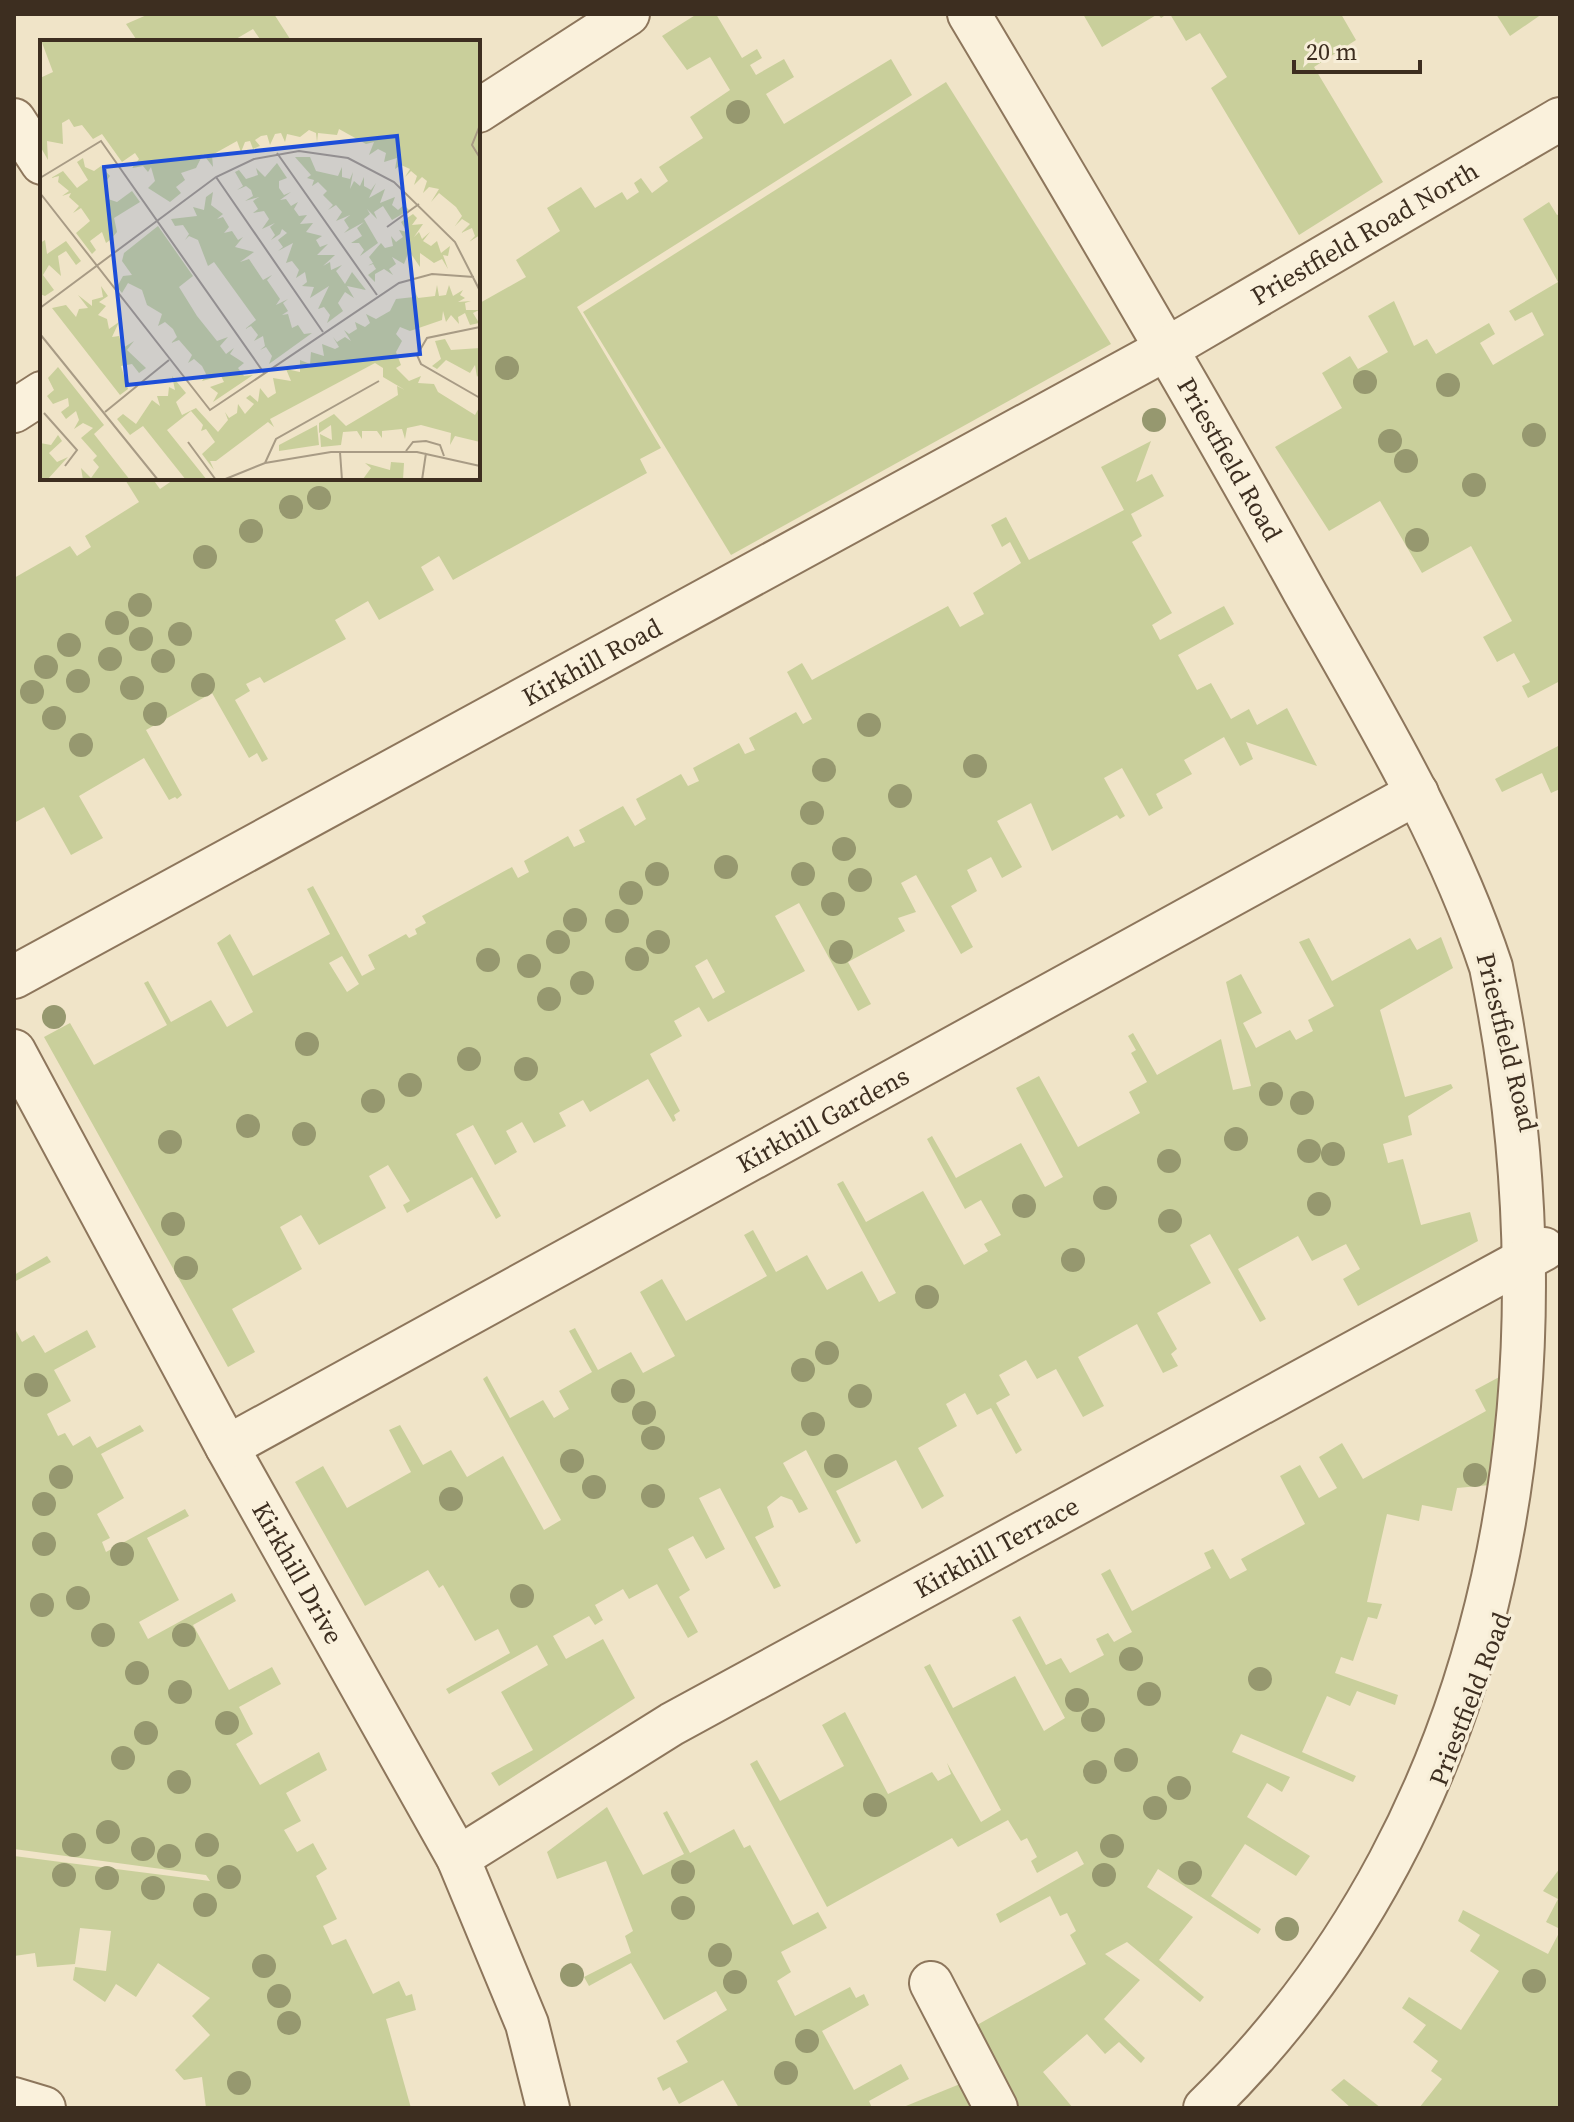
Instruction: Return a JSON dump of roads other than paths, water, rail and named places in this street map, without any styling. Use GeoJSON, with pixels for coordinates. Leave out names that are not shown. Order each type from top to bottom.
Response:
{"type":"FeatureCollection","features":[{"type":"Feature","properties":{"kind":"street"},"geometry":{"type":"LineString","coordinates":[[480,110],[628,14]]}},
{"type":"Feature","properties":{"kind":"street","name":"Priestfield Road"},"geometry":{"type":"LineString","coordinates":[[969,14],[1168,348],[1417,793],[1472,913],[1509,1027],[1532,1139],[1544,1249],[1545,1354],[1532,1486],[1508,1597],[1478,1694],[1421,1823],[1354,1934],[1261,2052],[1205,2108]]}},
{"type":"Feature","properties":{"kind":"street","name":"Priestfield Road North"},"geometry":{"type":"LineString","coordinates":[[1168,348],[1560,119]]}},
{"type":"Feature","properties":{"kind":"street"},"geometry":{"type":"LineString","coordinates":[[14,120],[40,160]]}},
{"type":"Feature","properties":{"kind":"street","name":"Kirkhill Road"},"geometry":{"type":"LineString","coordinates":[[14,977],[1168,348]]}},
{"type":"Feature","properties":{"kind":"street"},"geometry":{"type":"LineString","coordinates":[[14,411],[40,394]]}},
{"type":"Feature","properties":{"kind":"street","name":"Kirkhill Gardens"},"geometry":{"type":"LineString","coordinates":[[227,1447],[1417,793]]}},
{"type":"Feature","properties":{"kind":"street","name":"Kirkhill Drive"},"geometry":{"type":"LineString","coordinates":[[14,1051],[227,1447],[458,1858],[527,2024],[548,2108]]}},
{"type":"Feature","properties":{"kind":"street","name":"Kirkhill Terrace"},"geometry":{"type":"LineString","coordinates":[[458,1858],[672,1724],[1544,1249]]}},
{"type":"Feature","properties":{"kind":"street"},"geometry":{"type":"LineString","coordinates":[[931,1983],[996,2108]]}},
{"type":"Feature","properties":{"kind":"street"},"geometry":{"type":"LineString","coordinates":[[14,2099],[44,2108]]}}]}
